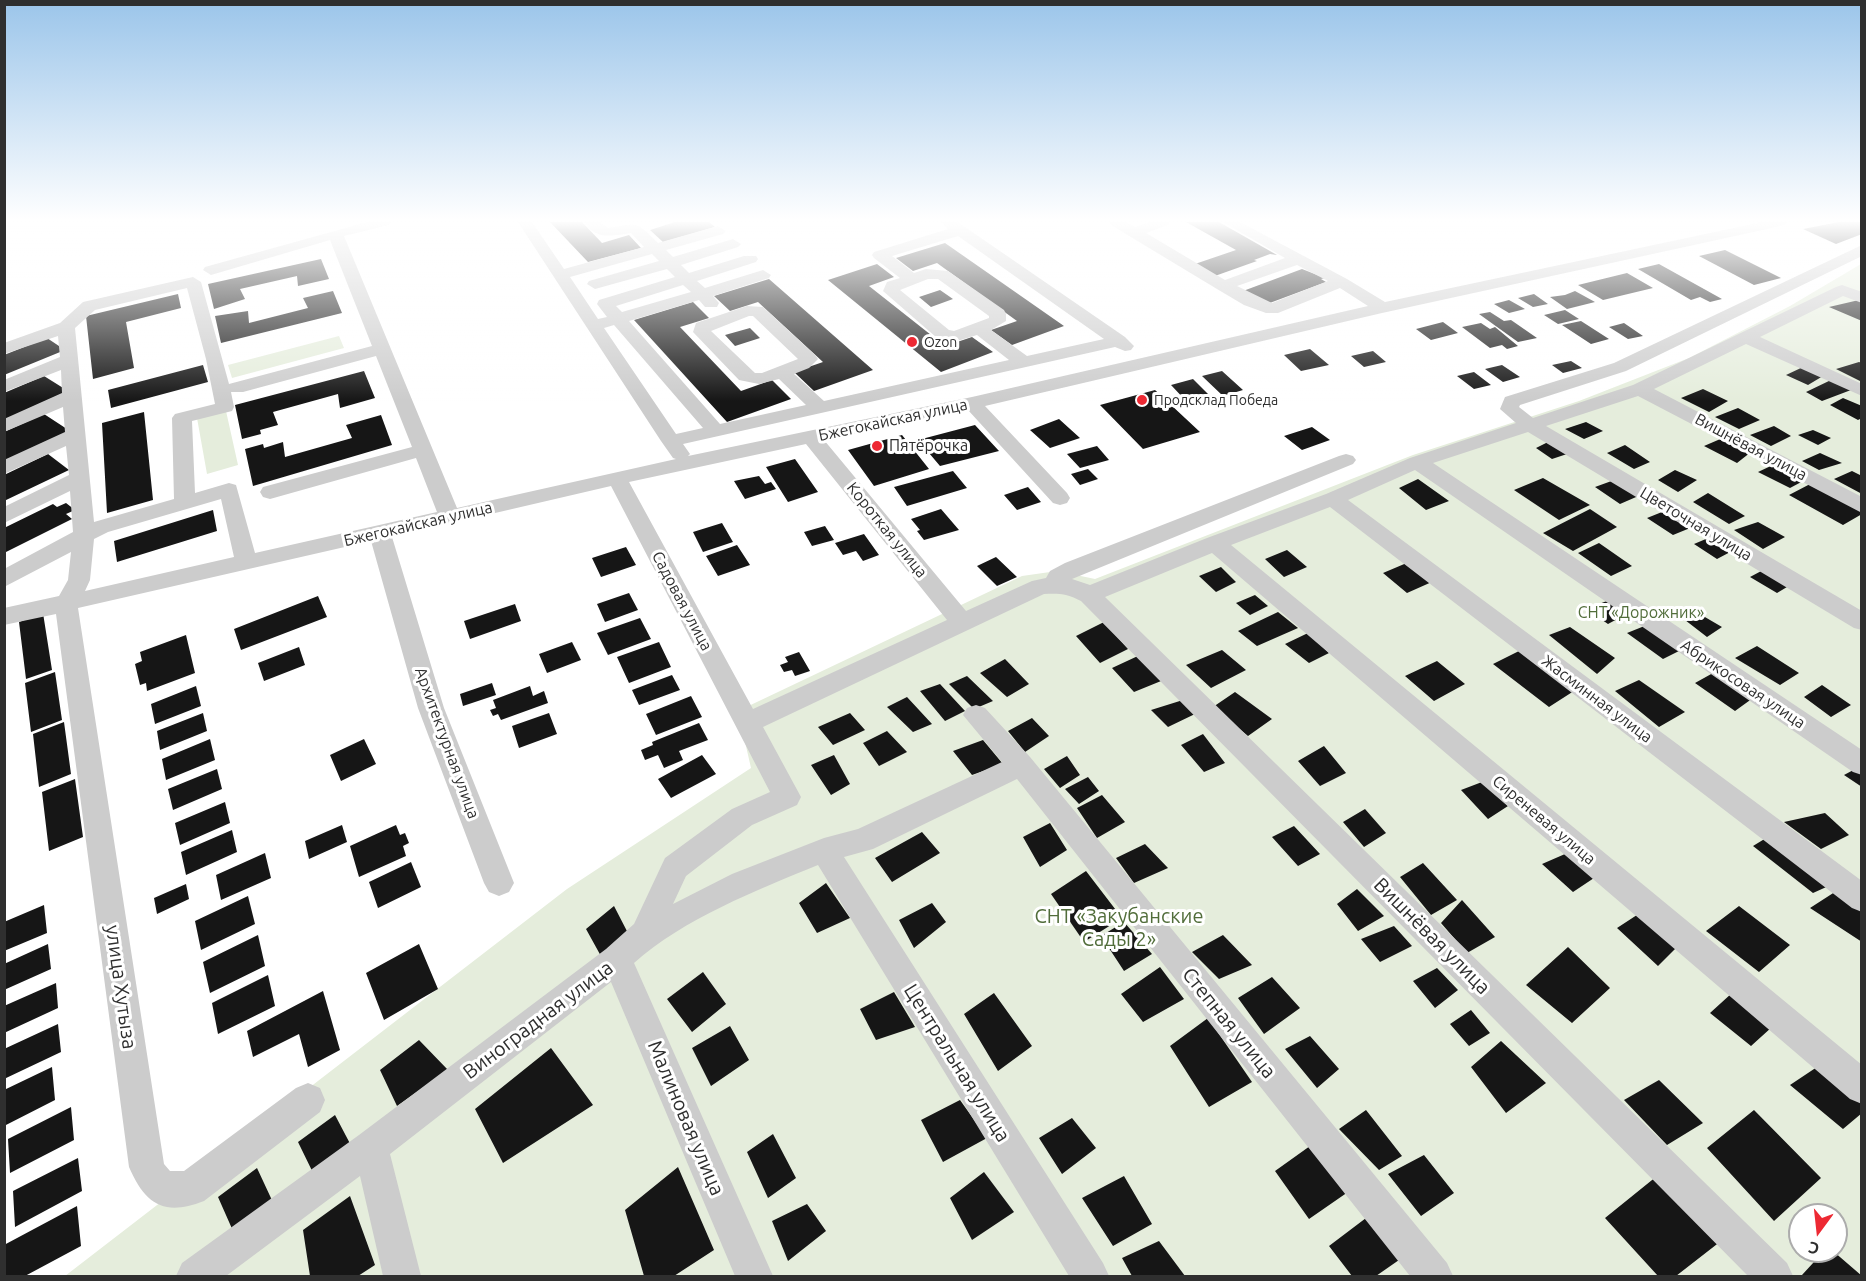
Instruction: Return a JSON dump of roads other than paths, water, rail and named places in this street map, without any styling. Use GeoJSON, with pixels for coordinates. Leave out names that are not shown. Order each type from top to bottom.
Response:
{"type":"FeatureCollection","features":[{"type":"Feature","properties":{"kind":"street"},"geometry":{"type":"LineString","coordinates":[[4,349],[66,327],[89,306],[193,282],[215,359],[225,407],[182,418],[185,503]]}},
{"type":"Feature","properties":{"kind":"street"},"geometry":{"type":"LineString","coordinates":[[355,282],[450,517]]}},
{"type":"Feature","properties":{"kind":"street"},"geometry":{"type":"LineString","coordinates":[[565,282],[686,463]]}},
{"type":"Feature","properties":{"kind":"street"},"geometry":{"type":"LineString","coordinates":[[595,284],[603,282]]}},
{"type":"Feature","properties":{"kind":"street"},"geometry":{"type":"LineString","coordinates":[[673,282],[608,301],[605,306],[716,431]]}},
{"type":"Feature","properties":{"kind":"street"},"geometry":{"type":"LineString","coordinates":[[690,282],[726,317]]}},
{"type":"Feature","properties":{"kind":"street"},"geometry":{"type":"LineString","coordinates":[[594,326],[741,282]]}},
{"type":"Feature","properties":{"kind":"street"},"geometry":{"type":"LineString","coordinates":[[903,282],[893,285],[891,291],[943,334],[954,337],[997,321],[998,314],[953,282]]}},
{"type":"Feature","properties":{"kind":"street"},"geometry":{"type":"LineString","coordinates":[[1034,282],[1147,361]]}},
{"type":"Feature","properties":{"kind":"street"},"geometry":{"type":"LineString","coordinates":[[1216,282],[1250,301],[1272,309],[1291,329]]}},
{"type":"Feature","properties":{"kind":"street"},"geometry":{"type":"LineString","coordinates":[[1223,286],[1235,282]]}},
{"type":"Feature","properties":{"kind":"street"},"geometry":{"type":"LineString","coordinates":[[1272,309],[1341,282],[1383,308]]}},
{"type":"Feature","properties":{"kind":"street","name":"Бжегокайская улица"},"geometry":{"type":"LineString","coordinates":[[4,617],[66,605],[686,463],[972,403],[1147,361],[1504,282]]}},
{"type":"Feature","properties":{"kind":"street","name":"Цветочная улица"},"geometry":{"type":"LineString","coordinates":[[1796,282],[1620,367],[1512,401],[1509,409],[1530,425],[1862,622]]}},
{"type":"Feature","properties":{"kind":"street"},"geometry":{"type":"LineString","coordinates":[[748,722],[1040,587],[1064,583],[1089,595],[1221,548],[1417,462],[1640,389],[1842,290],[1862,298]]}},
{"type":"Feature","properties":{"kind":"street"},"geometry":{"type":"LineString","coordinates":[[747,311],[762,313],[807,355],[807,362],[782,372],[761,379],[745,376],[702,332],[702,327],[747,311]]}},
{"type":"Feature","properties":{"kind":"street"},"geometry":{"type":"LineString","coordinates":[[66,327],[84,535],[79,580],[66,605]]}},
{"type":"Feature","properties":{"kind":"street"},"geometry":{"type":"LineString","coordinates":[[979,329],[1023,362]]}},
{"type":"Feature","properties":{"kind":"street"},"geometry":{"type":"LineString","coordinates":[[1746,337],[1862,391]]}},
{"type":"Feature","properties":{"kind":"street"},"geometry":{"type":"LineString","coordinates":[[671,441],[1119,341]]}},
{"type":"Feature","properties":{"kind":"street"},"geometry":{"type":"LineString","coordinates":[[236,388],[382,349]]}},
{"type":"Feature","properties":{"kind":"street"},"geometry":{"type":"LineString","coordinates":[[4,387],[69,360]]}},
{"type":"Feature","properties":{"kind":"street"},"geometry":{"type":"LineString","coordinates":[[782,372],[820,408]]}},
{"type":"Feature","properties":{"kind":"street"},"geometry":{"type":"LineString","coordinates":[[643,399],[678,387]]}},
{"type":"Feature","properties":{"kind":"street","name":"Вишнёвая улица"},"geometry":{"type":"LineString","coordinates":[[1640,389],[1862,506]]}},
{"type":"Feature","properties":{"kind":"street"},"geometry":{"type":"LineString","coordinates":[[4,426],[72,396]]}},
{"type":"Feature","properties":{"kind":"street"},"geometry":{"type":"LineString","coordinates":[[972,403],[1060,498]]}},
{"type":"Feature","properties":{"kind":"street"},"geometry":{"type":"LineString","coordinates":[[4,468],[75,435]]}},
{"type":"Feature","properties":{"kind":"street","name":"Короткая улица"},"geometry":{"type":"LineString","coordinates":[[812,438],[962,623]]}},
{"type":"Feature","properties":{"kind":"street"},"geometry":{"type":"LineString","coordinates":[[270,492],[423,450]]}},
{"type":"Feature","properties":{"kind":"street"},"geometry":{"type":"LineString","coordinates":[[1053,585],[1058,577],[1072,568],[1346,460]]}},
{"type":"Feature","properties":{"kind":"street","name":"Абрикосовая улица"},"geometry":{"type":"LineString","coordinates":[[1417,462],[1862,765]]}},
{"type":"Feature","properties":{"kind":"street"},"geometry":{"type":"LineString","coordinates":[[4,516],[79,478]]}},
{"type":"Feature","properties":{"kind":"street","name":"Садовая улица"},"geometry":{"type":"LineString","coordinates":[[616,479],[748,722]]}},
{"type":"Feature","properties":{"kind":"street"},"geometry":{"type":"LineString","coordinates":[[4,579],[100,527],[230,490],[246,563]]}},
{"type":"Feature","properties":{"kind":"street","name":"Жасминная улица"},"geometry":{"type":"LineString","coordinates":[[1333,499],[1862,898]]}},
{"type":"Feature","properties":{"kind":"street","name":"Архитектурная улица"},"geometry":{"type":"LineString","coordinates":[[380,533],[431,708],[499,883]]}},
{"type":"Feature","properties":{"kind":"street","name":"Сиреневая улица"},"geometry":{"type":"LineString","coordinates":[[1221,548],[1862,1088]]}},
{"type":"Feature","properties":{"kind":"street","name":"Вишнёвая улица"},"geometry":{"type":"LineString","coordinates":[[1089,595],[1774,1276]]}},
{"type":"Feature","properties":{"kind":"street","name":"улица Хутыза"},"geometry":{"type":"LineString","coordinates":[[66,605],[147,1167],[154,1183],[168,1191],[191,1188],[308,1100]]}},
{"type":"Feature","properties":{"kind":"street","name":"Степная улица"},"geometry":{"type":"LineString","coordinates":[[976,715],[1022,765],[1434,1276]]}},
{"type":"Feature","properties":{"kind":"street","name":"Виноградная улица"},"geometry":{"type":"LineString","coordinates":[[195,1276],[371,1147],[618,959],[645,934],[675,867],[742,817],[787,797],[748,722]]}},
{"type":"Feature","properties":{"kind":"street"},"geometry":{"type":"LineString","coordinates":[[645,934],[742,883],[824,850],[863,840],[1022,765]]}},
{"type":"Feature","properties":{"kind":"street","name":"Центральная улица"},"geometry":{"type":"LineString","coordinates":[[824,850],[1090,1276]]}},
{"type":"Feature","properties":{"kind":"street","name":"Малиновая улица"},"geometry":{"type":"LineString","coordinates":[[618,959],[754,1276]]}},
{"type":"Feature","properties":{"kind":"street"},"geometry":{"type":"LineString","coordinates":[[371,1147],[402,1276]]}},
{"type":"Feature","properties":{"kind":"place","name":"Ozon"},"geometry":{"type":"Point","coordinates":[912,342]}},
{"type":"Feature","properties":{"kind":"place","name":"Продсклад Победа"},"geometry":{"type":"Point","coordinates":[1142,400]}},
{"type":"Feature","properties":{"kind":"place","name":"Пятёрочка"},"geometry":{"type":"Point","coordinates":[877,446]}},
{"type":"Feature","properties":{"kind":"park label","name":"СНТ «Дорожник»"},"geometry":{"type":"Point","coordinates":[1641,613]}},
{"type":"Feature","properties":{"kind":"park label","name":"СНТ «Закубанские Сады 2»"},"geometry":{"type":"Point","coordinates":[1119,928]}}]}
